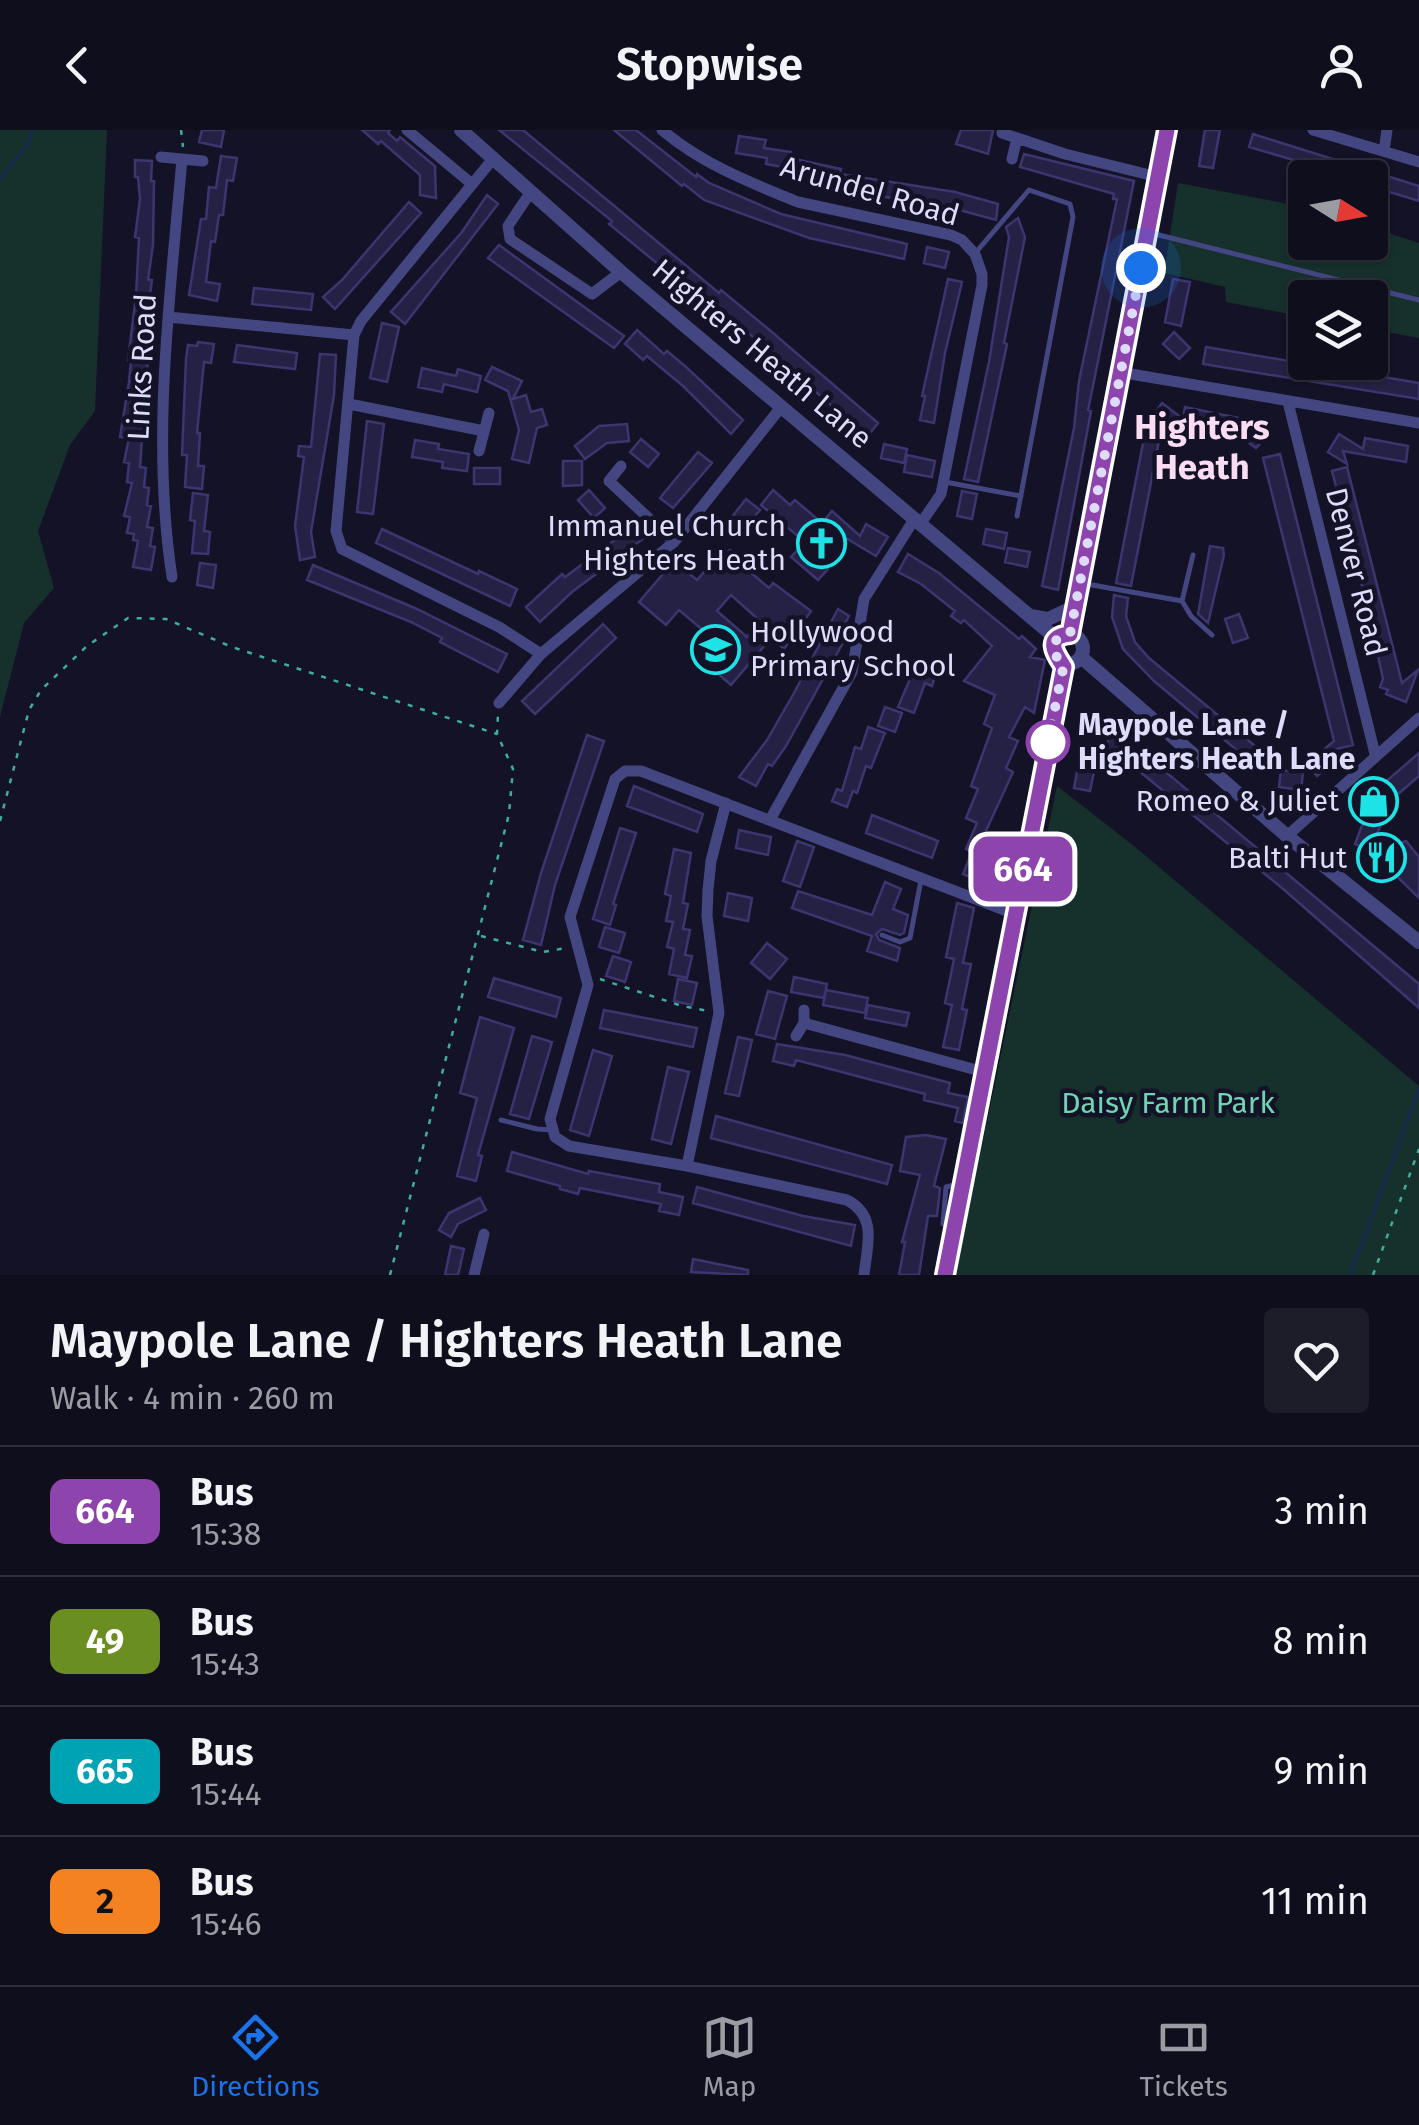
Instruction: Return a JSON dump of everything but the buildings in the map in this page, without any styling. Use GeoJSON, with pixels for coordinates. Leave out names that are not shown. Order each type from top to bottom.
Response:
{"type":"FeatureCollection","features":[{"type":"Feature","properties":{"kind":"street"},"geometry":{"type":"LineString","coordinates":[[407,130],[472,184]]}},
{"type":"Feature","properties":{"kind":"street","name":"Highters Heath Lane"},"geometry":{"type":"LineString","coordinates":[[461,130],[621,272],[1030,616],[1064,637]]}},
{"type":"Feature","properties":{"kind":"street"},"geometry":{"type":"LineString","coordinates":[[1064,664],[1054,654],[1074,608],[1166,130]]}},
{"type":"Feature","properties":{"kind":"street"},"geometry":{"type":"LineString","coordinates":[[1313,130],[1419,162]]}},
{"type":"Feature","properties":{"kind":"street"},"geometry":{"type":"LineString","coordinates":[[1384,151],[1387,130]]}},
{"type":"Feature","properties":{"kind":"street","name":"Arundel Road"},"geometry":{"type":"LineString","coordinates":[[670,132],[733,175],[798,202],[962,240],[975,254],[982,274],[941,494],[864,600],[852,672],[771,818]]}},
{"type":"Feature","properties":{"kind":"street"},"geometry":{"type":"LineString","coordinates":[[1002,132],[1065,154],[1158,177]]}},
{"type":"Feature","properties":{"kind":"street"},"geometry":{"type":"LineString","coordinates":[[1012,159],[1017,138]]}},
{"type":"Feature","properties":{"kind":"street"},"geometry":{"type":"LineString","coordinates":[[161,156],[203,161]]}},
{"type":"Feature","properties":{"kind":"street","name":"Links Road"},"geometry":{"type":"LineString","coordinates":[[172,577],[162,422],[182,159]]}},
{"type":"Feature","properties":{"kind":"street"},"geometry":{"type":"LineString","coordinates":[[492,160],[361,320],[354,336],[336,530],[342,549],[499,628],[541,654]]}},
{"type":"Feature","properties":{"kind":"street"},"geometry":{"type":"LineString","coordinates":[[530,193],[508,226],[510,239],[592,294],[621,272]]}},
{"type":"Feature","properties":{"kind":"street"},"geometry":{"type":"LineString","coordinates":[[168,317],[354,336]]}},
{"type":"Feature","properties":{"kind":"street"},"geometry":{"type":"LineString","coordinates":[[1120,372],[1419,423]]}},
{"type":"Feature","properties":{"kind":"street","name":"Denver Road"},"geometry":{"type":"LineString","coordinates":[[1288,402],[1375,754]]}},
{"type":"Feature","properties":{"kind":"street"},"geometry":{"type":"LineString","coordinates":[[349,404],[484,431]]}},
{"type":"Feature","properties":{"kind":"street"},"geometry":{"type":"LineString","coordinates":[[499,703],[541,654],[674,542],[782,406]]}},
{"type":"Feature","properties":{"kind":"street"},"geometry":{"type":"LineString","coordinates":[[479,451],[489,413]]}},
{"type":"Feature","properties":{"kind":"street"},"geometry":{"type":"LineString","coordinates":[[621,466],[609,481],[674,542]]}},
{"type":"Feature","properties":{"kind":"street"},"geometry":{"type":"LineString","coordinates":[[1030,616],[1048,620],[1074,608]]}},
{"type":"Feature","properties":{"kind":"street"},"geometry":{"type":"LineString","coordinates":[[1064,637],[1082,642],[1081,657],[1064,664]]}},
{"type":"Feature","properties":{"kind":"street"},"geometry":{"type":"LineString","coordinates":[[1081,657],[1287,836],[1419,942]]}},
{"type":"Feature","properties":{"kind":"street"},"geometry":{"type":"LineString","coordinates":[[944,1275],[1064,664]]}},
{"type":"Feature","properties":{"kind":"street"},"geometry":{"type":"LineString","coordinates":[[1287,836],[1419,718]]}},
{"type":"Feature","properties":{"kind":"street"},"geometry":{"type":"LineString","coordinates":[[864,1275],[869,1222],[854,1203],[687,1166],[568,1146],[552,1130],[550,1119],[587,998],[587,975],[570,917],[609,794],[619,773],[642,771],[1014,914]]}},
{"type":"Feature","properties":{"kind":"street"},"geometry":{"type":"LineString","coordinates":[[687,1166],[719,1013],[707,903],[711,861],[726,802]]}},
{"type":"Feature","properties":{"kind":"street"},"geometry":{"type":"LineString","coordinates":[[796,1036],[804,1016],[984,1072]]}},
{"type":"Feature","properties":{"kind":"street"},"geometry":{"type":"LineString","coordinates":[[474,1275],[484,1234]]}},
{"type":"Feature","properties":{"kind":"lane"},"geometry":{"type":"LineString","coordinates":[[975,254],[1029,190],[1070,204],[1073,217],[1017,516]]}},
{"type":"Feature","properties":{"kind":"lane"},"geometry":{"type":"LineString","coordinates":[[1148,232],[1419,300]]}},
{"type":"Feature","properties":{"kind":"lane"},"geometry":{"type":"LineString","coordinates":[[943,482],[1021,496]]}},
{"type":"Feature","properties":{"kind":"lane"},"geometry":{"type":"LineString","coordinates":[[1193,556],[1182,602],[1212,636]]}},
{"type":"Feature","properties":{"kind":"lane"},"geometry":{"type":"LineString","coordinates":[[1078,583],[1182,602]]}},
{"type":"Feature","properties":{"kind":"lane"},"geometry":{"type":"LineString","coordinates":[[882,935],[900,942],[910,938],[922,877]]}},
{"type":"Feature","properties":{"kind":"lane"},"geometry":{"type":"LineString","coordinates":[[502,1120],[536,1130],[552,1130]]}},
{"type":"Feature","properties":{"kind":"path"},"geometry":{"type":"LineString","coordinates":[[180,130],[184,142],[182,159]]}},
{"type":"Feature","properties":{"kind":"path"},"geometry":{"type":"LineString","coordinates":[[0,821],[29,710],[40,690],[87,646],[128,618],[166,620],[232,647],[496,734]]}},
{"type":"Feature","properties":{"kind":"path"},"geometry":{"type":"LineString","coordinates":[[390,1275],[509,814],[513,770],[496,734],[499,703]]}},
{"type":"Feature","properties":{"kind":"path"},"geometry":{"type":"LineString","coordinates":[[479,935],[544,952],[577,945]]}},
{"type":"Feature","properties":{"kind":"path"},"geometry":{"type":"LineString","coordinates":[[587,975],[682,1006],[719,1013]]}},
{"type":"Feature","properties":{"kind":"path"},"geometry":{"type":"LineString","coordinates":[[1373,1275],[1419,1149]]}},
{"type":"Feature","properties":{"kind":"green space"},"geometry":{"type":"Polygon","coordinates":[[[0,130],[107,130],[95,411],[70,445],[38,531],[54,588],[24,623],[0,717],[0,130]]]}},
{"type":"Feature","properties":{"kind":"green space"},"geometry":{"type":"Polygon","coordinates":[[[1178,183],[1288,204],[1288,260],[1388,260],[1388,233],[1419,243],[1419,338],[1388,332],[1388,280],[1288,280],[1288,314],[1226,302],[1225,287],[1164,273],[1178,183]]]}},
{"type":"Feature","properties":{"kind":"green space","name":"Daisy Farm Park"},"geometry":{"type":"Polygon","coordinates":[[[1057,786],[1419,1086],[1419,1275],[955,1275],[1057,786]]]}},
{"type":"Feature","properties":{"kind":"waterway"},"geometry":{"type":"LineString","coordinates":[[0,179],[28,144],[32,130]]}},
{"type":"Feature","properties":{"kind":"waterway"},"geometry":{"type":"LineString","coordinates":[[1350,1275],[1419,1090]]}},
{"type":"Feature","properties":{"kind":"bus line","name":"664"},"geometry":{"type":"LineString","coordinates":[[945,1275],[1064,667],[1053,649],[1060,636],[1070,634],[1167,130]]}},
{"type":"Feature","properties":{"kind":"place","name":"Immanuel Church Highters Heath"},"geometry":{"type":"Point","coordinates":[821,543]}},
{"type":"Feature","properties":{"kind":"place","name":"Hollywood Primary School"},"geometry":{"type":"Point","coordinates":[715,649]}},
{"type":"Feature","properties":{"kind":"place","name":"Maypole Lane / Highters Heath Lane"},"geometry":{"type":"Point","coordinates":[1048,742]}},
{"type":"Feature","properties":{"kind":"place","name":"Romeo & Juliet"},"geometry":{"type":"Point","coordinates":[1374,801]}},
{"type":"Feature","properties":{"kind":"place","name":"Balti Hut"},"geometry":{"type":"Point","coordinates":[1382,858]}},
{"type":"Feature","properties":{"kind":"district","name":"Highters Heath"},"geometry":{"type":"Point","coordinates":[1202,447]}},
{"type":"Feature","properties":{"kind":"route"},"geometry":{"type":"LineString","coordinates":[[1048,742],[1064,664],[1053,649],[1060,636],[1070,634],[1141,268]]}}]}
